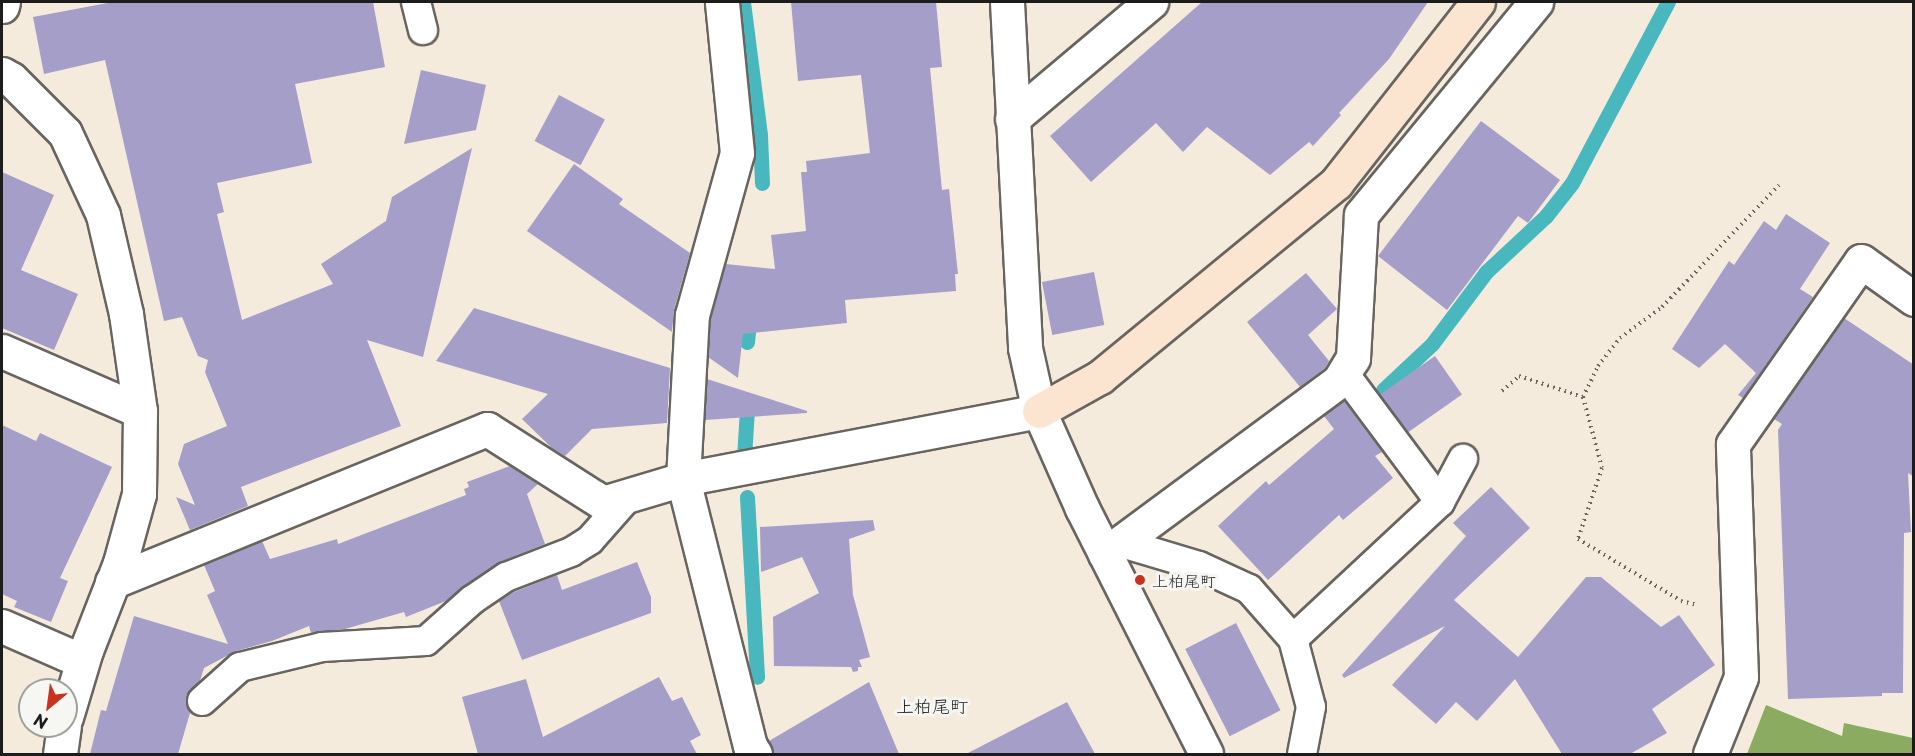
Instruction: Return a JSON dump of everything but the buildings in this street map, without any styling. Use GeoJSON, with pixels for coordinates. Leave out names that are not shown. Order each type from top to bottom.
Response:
{"type":"FeatureCollection","features":[{"type":"Feature","properties":{"kind":"street"},"geometry":{"type":"LineString","coordinates":[[2,6],[3,2]]}},
{"type":"Feature","properties":{"kind":"street"},"geometry":{"type":"LineString","coordinates":[[722,2],[737,153],[692,315],[683,479],[750,746],[755,754]]}},
{"type":"Feature","properties":{"kind":"street"},"geometry":{"type":"LineString","coordinates":[[1007,2],[1025,348],[1040,411],[1113,549],[1206,754]]}},
{"type":"Feature","properties":{"kind":"street"},"geometry":{"type":"LineString","coordinates":[[1012,119],[1151,2]]}},
{"type":"Feature","properties":{"kind":"street"},"geometry":{"type":"LineString","coordinates":[[112,582],[487,429],[603,503],[683,479],[1040,411],[1100,377],[1336,183],[1478,2]]}},
{"type":"Feature","properties":{"kind":"street"},"geometry":{"type":"LineString","coordinates":[[1113,549],[1329,388],[1344,373],[1353,358],[1361,215],[1536,2]]}},
{"type":"Feature","properties":{"kind":"street"},"geometry":{"type":"LineString","coordinates":[[2,74],[11,79],[65,133],[103,215],[126,314],[140,411],[139,494],[112,582],[77,678]]}},
{"type":"Feature","properties":{"kind":"street"},"geometry":{"type":"LineString","coordinates":[[1710,754],[1741,677],[1733,444],[1861,261],[1914,299]]}},
{"type":"Feature","properties":{"kind":"street"},"geometry":{"type":"LineString","coordinates":[[2,351],[140,411]]}},
{"type":"Feature","properties":{"kind":"street"},"geometry":{"type":"LineString","coordinates":[[2,626],[82,661]]}},
{"type":"Feature","properties":{"kind":"street"},"geometry":{"type":"LineString","coordinates":[[60,754],[62,738]]}},
{"type":"Feature","properties":{"kind":"lane"},"geometry":{"type":"LineString","coordinates":[[416,2],[423,30]]}},
{"type":"Feature","properties":{"kind":"lane"},"geometry":{"type":"LineString","coordinates":[[1344,373],[1440,502]]}},
{"type":"Feature","properties":{"kind":"lane"},"geometry":{"type":"LineString","coordinates":[[1293,639],[1440,502],[1463,459]]}},
{"type":"Feature","properties":{"kind":"lane"},"geometry":{"type":"LineString","coordinates":[[202,701],[240,667],[322,647],[426,641],[472,600],[506,577],[571,552],[590,540],[628,497]]}},
{"type":"Feature","properties":{"kind":"lane"},"geometry":{"type":"LineString","coordinates":[[1113,549],[1199,567],[1249,589],[1293,639],[1311,706],[1302,754]]}},
{"type":"Feature","properties":{"kind":"path"},"geometry":{"type":"LineString","coordinates":[[1739,615],[1681,601],[1578,539],[1602,468],[1583,397],[1598,366],[1620,338],[1662,307],[1779,185]]}},
{"type":"Feature","properties":{"kind":"path"},"geometry":{"type":"LineString","coordinates":[[1502,391],[1519,376],[1583,397]]}},
{"type":"Feature","properties":{"kind":"green space"},"geometry":{"type":"Polygon","coordinates":[[[1766,705],[1842,736],[1844,723],[1913,738],[1913,754],[1747,754],[1766,705]]]}},
{"type":"Feature","properties":{"kind":"waterway"},"geometry":{"type":"LineString","coordinates":[[743,2],[760,135],[762,183]]}},
{"type":"Feature","properties":{"kind":"waterway"},"geometry":{"type":"LineString","coordinates":[[1383,390],[1432,344],[1486,272],[1546,216],[1572,183],[1668,2]]}},
{"type":"Feature","properties":{"kind":"waterway"},"geometry":{"type":"LineString","coordinates":[[747,342],[750,314]]}},
{"type":"Feature","properties":{"kind":"waterway"},"geometry":{"type":"LineString","coordinates":[[744,457],[747,409]]}},
{"type":"Feature","properties":{"kind":"waterway"},"geometry":{"type":"LineString","coordinates":[[747,497],[757,677]]}},
{"type":"Feature","properties":{"kind":"place","name":"上柏尾町"},"geometry":{"type":"Point","coordinates":[1140,580]}},
{"type":"Feature","properties":{"kind":"district","name":"上柏尾町"},"geometry":{"type":"Point","coordinates":[932,706]}}]}
